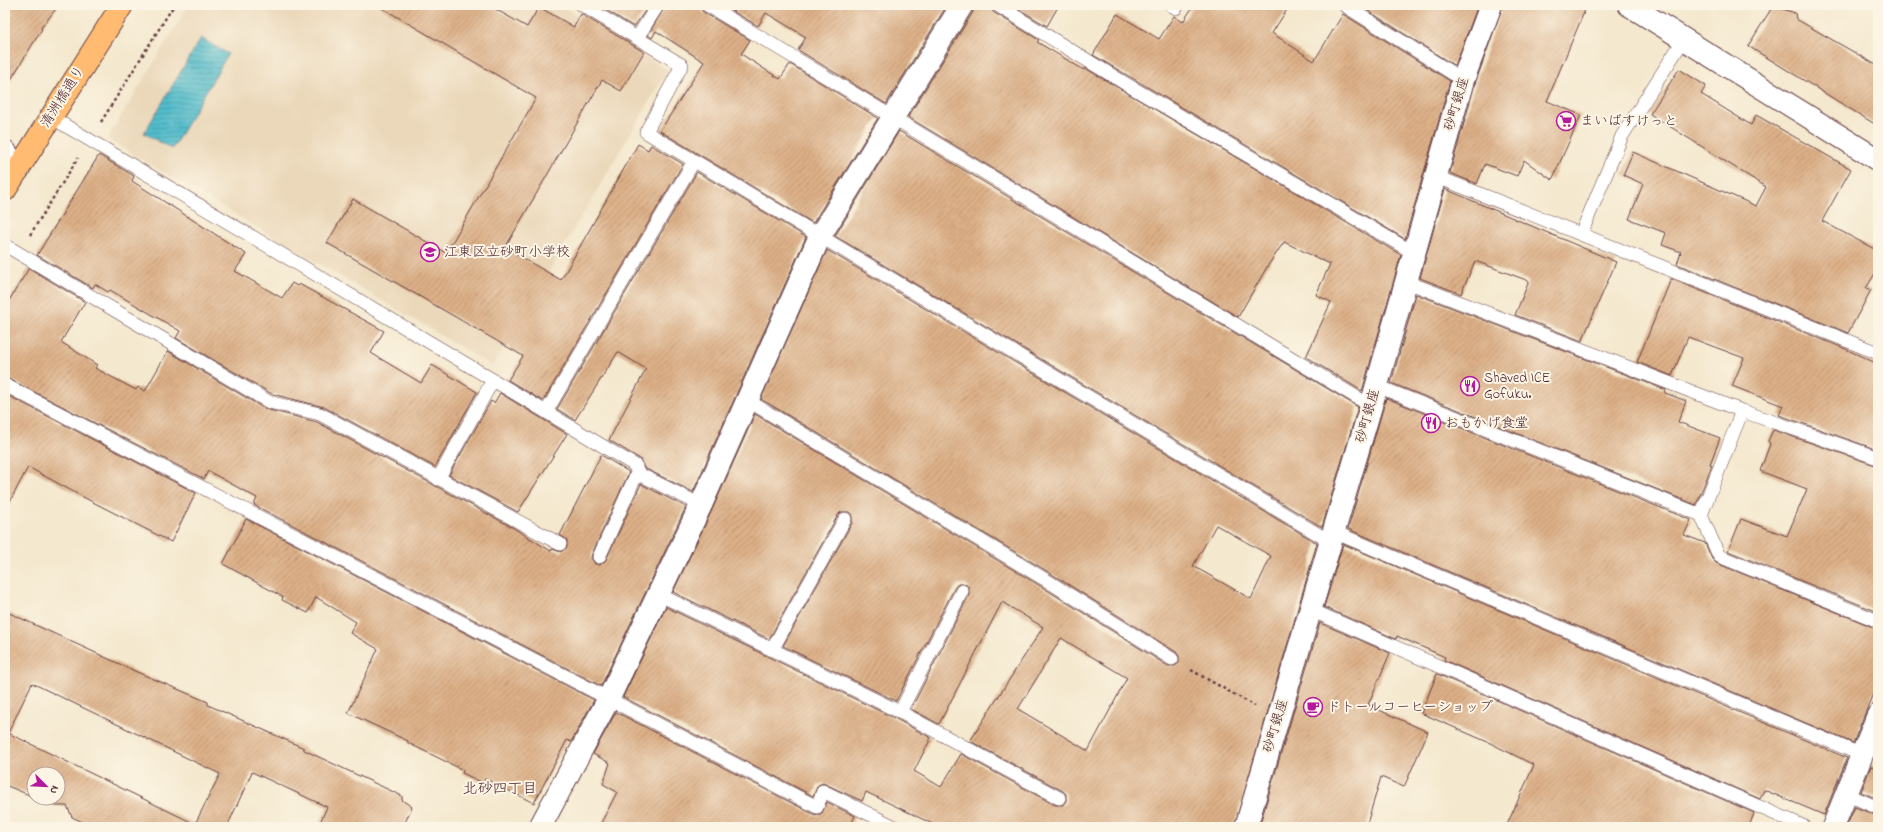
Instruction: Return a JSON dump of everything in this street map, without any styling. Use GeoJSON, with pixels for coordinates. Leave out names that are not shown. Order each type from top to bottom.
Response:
{"type":"FeatureCollection","features":[{"type":"Feature","properties":{"kind":"main road","name":"清洲橋通り"},"geometry":{"type":"LineString","coordinates":[[5,190],[122,5]]}},
{"type":"Feature","properties":{"kind":"street"},"geometry":{"type":"LineString","coordinates":[[540,827],[608,700],[701,505],[820,236],[894,119],[962,5]]}},
{"type":"Feature","properties":{"kind":"street","name":"砂町銀座"},"geometry":{"type":"LineString","coordinates":[[1246,827],[1374,396],[1463,80],[1491,5]]}},
{"type":"Feature","properties":{"kind":"street"},"geometry":{"type":"LineString","coordinates":[[1629,5],[1878,160]]}},
{"type":"Feature","properties":{"kind":"street"},"geometry":{"type":"LineString","coordinates":[[5,151],[18,170]]}},
{"type":"Feature","properties":{"kind":"street"},"geometry":{"type":"LineString","coordinates":[[1833,827],[1878,715]]}},
{"type":"Feature","properties":{"kind":"lane"},"geometry":{"type":"LineString","coordinates":[[582,5],[682,65],[646,132],[1332,537],[1862,755]]}},
{"type":"Feature","properties":{"kind":"lane"},"geometry":{"type":"LineString","coordinates":[[637,38],[658,5]]}},
{"type":"Feature","properties":{"kind":"lane"},"geometry":{"type":"LineString","coordinates":[[707,5],[894,119],[1374,396],[1701,515]]}},
{"type":"Feature","properties":{"kind":"lane"},"geometry":{"type":"LineString","coordinates":[[997,5],[1133,88],[1414,253]]}},
{"type":"Feature","properties":{"kind":"lane"},"geometry":{"type":"LineString","coordinates":[[1171,5],[1176,8],[1178,5]]}},
{"type":"Feature","properties":{"kind":"lane"},"geometry":{"type":"LineString","coordinates":[[1344,5],[1463,80]]}},
{"type":"Feature","properties":{"kind":"lane"},"geometry":{"type":"LineString","coordinates":[[1581,234],[1622,136],[1684,39]]}},
{"type":"Feature","properties":{"kind":"lane"},"geometry":{"type":"LineString","coordinates":[[51,117],[636,466],[637,473],[599,557]]}},
{"type":"Feature","properties":{"kind":"lane"},"geometry":{"type":"LineString","coordinates":[[546,412],[694,161]]}},
{"type":"Feature","properties":{"kind":"lane"},"geometry":{"type":"LineString","coordinates":[[1435,176],[1878,352]]}},
{"type":"Feature","properties":{"kind":"lane"},"geometry":{"type":"LineString","coordinates":[[5,245],[269,402],[320,414],[560,544]]}},
{"type":"Feature","properties":{"kind":"lane"},"geometry":{"type":"LineString","coordinates":[[1407,282],[1742,411],[1878,458]]}},
{"type":"Feature","properties":{"kind":"lane"},"geometry":{"type":"LineString","coordinates":[[438,479],[493,380]]}},
{"type":"Feature","properties":{"kind":"lane"},"geometry":{"type":"LineString","coordinates":[[5,385],[608,700],[817,807],[823,791],[895,827]]}},
{"type":"Feature","properties":{"kind":"lane"},"geometry":{"type":"LineString","coordinates":[[748,400],[1040,576],[1172,659]]}},
{"type":"Feature","properties":{"kind":"lane"},"geometry":{"type":"LineString","coordinates":[[1742,411],[1701,515],[1719,556],[1878,621]]}},
{"type":"Feature","properties":{"kind":"lane"},"geometry":{"type":"LineString","coordinates":[[637,473],[701,505]]}},
{"type":"Feature","properties":{"kind":"lane"},"geometry":{"type":"LineString","coordinates":[[773,648],[845,518]]}},
{"type":"Feature","properties":{"kind":"lane"},"geometry":{"type":"LineString","coordinates":[[900,712],[962,591]]}},
{"type":"Feature","properties":{"kind":"lane"},"geometry":{"type":"LineString","coordinates":[[658,594],[773,648],[900,712],[1059,798]]}},
{"type":"Feature","properties":{"kind":"lane"},"geometry":{"type":"LineString","coordinates":[[1311,610],[1805,827]]}},
{"type":"Feature","properties":{"kind":"lane"},"geometry":{"type":"LineString","coordinates":[[1846,794],[1878,808]]}},
{"type":"Feature","properties":{"kind":"path"},"geometry":{"type":"LineString","coordinates":[[1172,659],[1278,719]]}},
{"type":"Feature","properties":{"kind":"shaded area","name":"江東区立砂町小学校"},"geometry":{"type":"Polygon","coordinates":[[[189,5],[560,5],[668,70],[493,366],[107,139],[189,5]]]}},
{"type":"Feature","properties":{"kind":"water"},"geometry":{"type":"Polygon","coordinates":[[[201,38],[228,54],[172,149],[144,133],[201,38]]]}},
{"type":"Feature","properties":{"kind":"building"},"geometry":{"type":"Polygon","coordinates":[[[5,5],[59,5],[41,28],[42,29],[5,89],[5,5]]]}},
{"type":"Feature","properties":{"kind":"building"},"geometry":{"type":"Polygon","coordinates":[[[377,5],[488,5],[527,27],[539,7],[574,27],[581,14],[644,52],[621,91],[602,80],[505,248],[561,280],[638,144],[648,150],[651,145],[683,164],[543,401],[508,380],[523,356],[327,243],[353,199],[446,253],[536,98],[377,5]]]}},
{"type":"Feature","properties":{"kind":"building"},"geometry":{"type":"Polygon","coordinates":[[[598,5],[649,5],[634,27],[598,5]]]}},
{"type":"Feature","properties":{"kind":"building"},"geometry":{"type":"Polygon","coordinates":[[[666,5],[699,5],[703,12],[750,40],[741,54],[780,79],[790,64],[878,118],[813,223],[660,131],[704,62],[656,31],[652,38],[648,35],[666,5]]]}},
{"type":"Feature","properties":{"kind":"building"},"geometry":{"type":"Polygon","coordinates":[[[722,5],[947,5],[886,104],[798,50],[806,37],[766,13],[758,26],[722,5]]]}},
{"type":"Feature","properties":{"kind":"building"},"geometry":{"type":"Polygon","coordinates":[[[974,5],[989,5],[993,12],[1039,40],[1037,42],[1084,70],[1085,68],[1401,255],[1362,391],[1306,357],[1331,302],[1316,295],[1330,264],[1284,242],[1267,267],[1238,317],[908,117],[973,12],[974,5]]]}},
{"type":"Feature","properties":{"kind":"building"},"geometry":{"type":"Polygon","coordinates":[[[1012,5],[1059,5],[1047,26],[1012,5]]]}},
{"type":"Feature","properties":{"kind":"building"},"geometry":{"type":"Polygon","coordinates":[[[1194,5],[1290,5],[1272,33],[1314,61],[1343,14],[1450,81],[1405,239],[1093,55],[1117,14],[1159,39],[1174,16],[1183,22],[1194,5]]]}},
{"type":"Feature","properties":{"kind":"building"},"geometry":{"type":"Polygon","coordinates":[[[1359,5],[1478,5],[1455,66],[1359,5]]]}},
{"type":"Feature","properties":{"kind":"building"},"geometry":{"type":"Polygon","coordinates":[[[1503,5],[1587,5],[1547,101],[1581,115],[1552,180],[1524,160],[1517,176],[1485,164],[1477,184],[1450,173],[1475,84],[1503,5]]]}},
{"type":"Feature","properties":{"kind":"building"},"geometry":{"type":"Polygon","coordinates":[[[1773,6],[1795,13],[1796,19],[1878,66],[1878,126],[1748,46],[1773,6]]]}},
{"type":"Feature","properties":{"kind":"building"},"geometry":{"type":"Polygon","coordinates":[[[1679,69],[1706,86],[1701,94],[1751,125],[1756,115],[1851,169],[1822,221],[1878,251],[1878,269],[1866,288],[1871,290],[1848,333],[1677,264],[1681,252],[1662,245],[1666,233],[1629,219],[1643,184],[1623,175],[1633,152],[1756,206],[1766,187],[1650,114],[1679,69]]]}},
{"type":"Feature","properties":{"kind":"building"},"geometry":{"type":"Polygon","coordinates":[[[899,131],[1358,407],[1322,527],[835,236],[899,131]]]}},
{"type":"Feature","properties":{"kind":"building"},"geometry":{"type":"Polygon","coordinates":[[[99,155],[134,176],[132,181],[246,254],[235,271],[282,298],[292,283],[297,286],[299,284],[384,331],[371,353],[421,383],[432,365],[477,392],[435,467],[324,407],[272,394],[176,338],[180,331],[110,290],[108,292],[95,284],[93,288],[37,255],[99,155]]]}},
{"type":"Feature","properties":{"kind":"building"},"geometry":{"type":"Polygon","coordinates":[[[697,172],[806,237],[693,492],[644,468],[640,459],[609,440],[646,369],[618,352],[575,420],[557,409],[697,172]]]}},
{"type":"Feature","properties":{"kind":"building"},"geometry":{"type":"Polygon","coordinates":[[[1445,189],[1616,262],[1582,341],[1515,315],[1529,281],[1475,261],[1461,294],[1420,278],[1445,189]]]}},
{"type":"Feature","properties":{"kind":"building"},"geometry":{"type":"Polygon","coordinates":[[[827,250],[1317,543],[1234,827],[939,827],[866,792],[862,801],[823,783],[818,785],[813,796],[623,697],[666,607],[896,719],[931,738],[914,771],[941,787],[961,754],[1055,805],[1063,805],[1066,801],[1066,794],[1063,791],[970,741],[1043,627],[1002,602],[939,724],[911,709],[969,595],[969,587],[965,584],[958,584],[955,587],[896,701],[783,646],[852,523],[852,515],[849,512],[841,512],[838,515],[769,639],[673,592],[755,414],[1042,587],[1168,666],[1175,666],[1179,663],[1179,656],[1176,652],[1050,573],[761,399],[827,250]],[[1216,525],[1193,566],[1251,599],[1271,556],[1216,525]],[[1061,638],[1018,709],[1088,751],[1127,678],[1061,638]]]}},
{"type":"Feature","properties":{"kind":"building"},"geometry":{"type":"Polygon","coordinates":[[[29,268],[85,302],[61,342],[97,365],[95,368],[136,390],[138,387],[145,391],[168,351],[265,409],[317,422],[510,526],[551,551],[552,549],[561,552],[567,547],[567,540],[560,535],[601,455],[629,472],[592,554],[591,558],[595,564],[600,565],[606,560],[641,484],[686,507],[601,686],[254,505],[257,498],[208,471],[204,479],[5,377],[5,307],[29,268]]]}},
{"type":"Feature","properties":{"kind":"building"},"geometry":{"type":"Polygon","coordinates":[[[1671,279],[1841,347],[1878,364],[1878,450],[1779,415],[1783,406],[1732,386],[1744,358],[1688,337],[1672,376],[1637,362],[1671,279]]]}},
{"type":"Feature","properties":{"kind":"building"},"geometry":{"type":"Polygon","coordinates":[[[1416,294],[1666,390],[1665,393],[1686,401],[1678,422],[1720,438],[1710,464],[1712,465],[1696,505],[1391,383],[1416,294]]]}},
{"type":"Feature","properties":{"kind":"building"},"geometry":{"type":"Polygon","coordinates":[[[500,393],[567,434],[518,512],[449,475],[491,401],[494,403],[500,393]]]}},
{"type":"Feature","properties":{"kind":"building"},"geometry":{"type":"Polygon","coordinates":[[[5,394],[196,493],[171,542],[28,467],[5,511],[5,394]]]}},
{"type":"Feature","properties":{"kind":"building"},"geometry":{"type":"Polygon","coordinates":[[[1386,398],[1691,520],[1684,535],[1705,543],[1712,559],[1716,563],[1878,629],[1878,681],[1853,743],[1348,529],[1386,398]]]}},
{"type":"Feature","properties":{"kind":"building"},"geometry":{"type":"Polygon","coordinates":[[[1773,430],[1878,466],[1878,612],[1728,551],[1741,519],[1787,536],[1807,489],[1760,471],[1770,444],[1768,441],[1773,430]]]}},
{"type":"Feature","properties":{"kind":"building"},"geometry":{"type":"Polygon","coordinates":[[[246,519],[594,700],[571,742],[567,740],[534,803],[485,779],[483,783],[462,773],[463,770],[408,743],[408,741],[348,713],[378,649],[350,633],[356,622],[316,597],[308,613],[282,600],[283,597],[223,564],[246,519]]]}},
{"type":"Feature","properties":{"kind":"building"},"geometry":{"type":"Polygon","coordinates":[[[1343,544],[1847,758],[1824,815],[1764,790],[1760,799],[1444,660],[1445,657],[1397,636],[1396,639],[1324,607],[1343,544]]]}},
{"type":"Feature","properties":{"kind":"building"},"geometry":{"type":"Polygon","coordinates":[[[5,611],[137,672],[208,702],[208,705],[304,748],[304,750],[402,796],[402,800],[412,807],[403,827],[318,827],[327,807],[252,772],[227,827],[105,827],[95,822],[89,825],[72,817],[66,806],[66,766],[26,766],[26,794],[5,785],[5,611]],[[32,683],[8,733],[195,824],[220,774],[32,683]]]}},
{"type":"Feature","properties":{"kind":"building"},"geometry":{"type":"Polygon","coordinates":[[[1320,623],[1390,653],[1368,705],[1428,732],[1404,787],[1381,777],[1366,827],[1259,827],[1320,623]]]}},
{"type":"Feature","properties":{"kind":"building"},"geometry":{"type":"Polygon","coordinates":[[[1437,674],[1754,813],[1749,827],[1506,827],[1534,765],[1490,743],[1421,713],[1437,674]]]}},
{"type":"Feature","properties":{"kind":"building"},"geometry":{"type":"Polygon","coordinates":[[[616,712],[813,814],[818,815],[822,813],[827,802],[855,816],[850,827],[599,827],[617,792],[603,784],[610,763],[593,754],[616,712]]]}},
{"type":"Feature","properties":{"kind":"building"},"geometry":{"type":"Polygon","coordinates":[[[1871,766],[1878,769],[1878,799],[1861,792],[1871,766]]]}},
{"type":"Feature","properties":{"kind":"building"},"geometry":{"type":"Polygon","coordinates":[[[1855,807],[1878,816],[1878,827],[1853,827],[1847,825],[1855,807]]]}},
{"type":"Feature","properties":{"kind":"place","name":"まいばすけっと"},"geometry":{"type":"Point","coordinates":[1566,121]}},
{"type":"Feature","properties":{"kind":"place","name":"江東区立砂町小学校"},"geometry":{"type":"Point","coordinates":[430,252]}},
{"type":"Feature","properties":{"kind":"place","name":"Shaved ICE Gofuku."},"geometry":{"type":"Point","coordinates":[1470,386]}},
{"type":"Feature","properties":{"kind":"place","name":"おもかげ食堂"},"geometry":{"type":"Point","coordinates":[1431,423]}},
{"type":"Feature","properties":{"kind":"place","name":"ドトールコーヒーショップ"},"geometry":{"type":"Point","coordinates":[1313,707]}},
{"type":"Feature","properties":{"kind":"district","name":"北砂四丁目"},"geometry":{"type":"Point","coordinates":[500,789]}}]}
